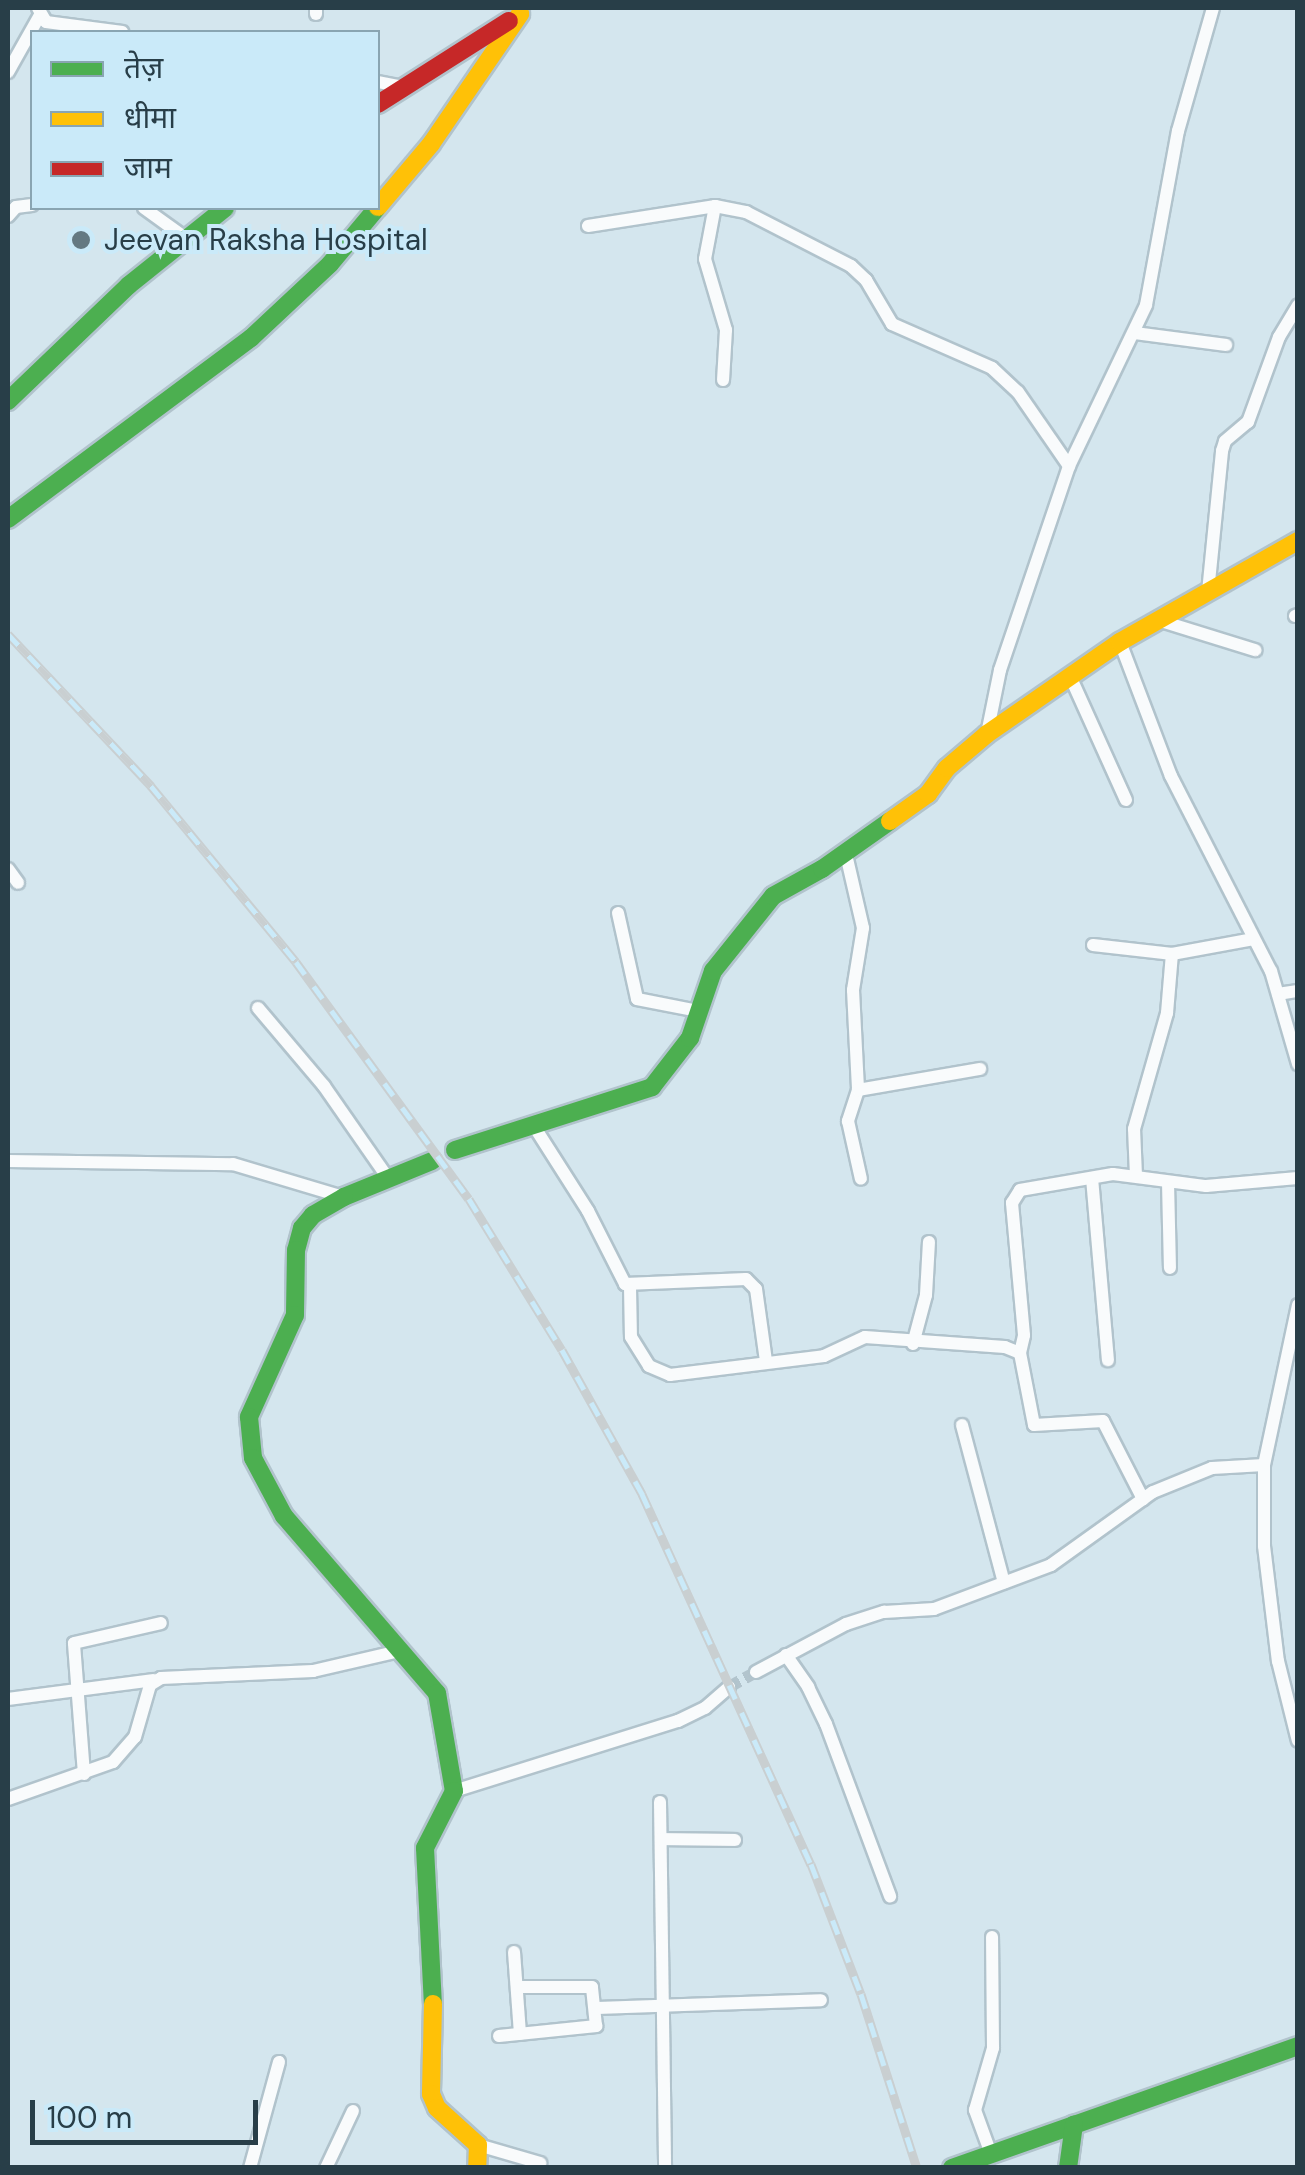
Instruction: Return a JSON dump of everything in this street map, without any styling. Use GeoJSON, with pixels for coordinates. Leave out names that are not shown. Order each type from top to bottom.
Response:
{"type":"FeatureCollection","features":[{"type":"Feature","properties":{"kind":"main road"},"geometry":{"type":"LineString","coordinates":[[380,103],[524,11]]}},
{"type":"Feature","properties":{"kind":"main road"},"geometry":{"type":"LineString","coordinates":[[380,204],[431,144],[524,11]]}},
{"type":"Feature","properties":{"kind":"main road"},"geometry":{"type":"LineString","coordinates":[[8,400],[184,237],[221,210]]}},
{"type":"Feature","properties":{"kind":"main road"},"geometry":{"type":"LineString","coordinates":[[8,519],[251,338],[330,264],[375,210]]}},
{"type":"Feature","properties":{"kind":"main road"},"geometry":{"type":"LineString","coordinates":[[455,1150],[652,1087],[683,1049],[713,971],[772,896],[822,869],[913,805],[987,734],[1120,642],[1298,541]]}},
{"type":"Feature","properties":{"kind":"main road"},"geometry":{"type":"LineString","coordinates":[[432,1161],[344,1197],[313,1215],[302,1228],[296,1250],[295,1315],[252,1405],[250,1445],[284,1516],[437,1693],[454,1791],[424,1848],[434,2012],[431,2094],[437,2108],[478,2145],[477,2168]]}},
{"type":"Feature","properties":{"kind":"main road"},"geometry":{"type":"LineString","coordinates":[[952,2168],[1298,2046]]}},
{"type":"Feature","properties":{"kind":"main road"},"geometry":{"type":"LineString","coordinates":[[1068,2168],[1074,2124]]}},
{"type":"Feature","properties":{"kind":"street"},"geometry":{"type":"LineString","coordinates":[[987,734],[1000,670],[1069,466],[1146,305],[1178,130],[1213,8]]}},
{"type":"Feature","properties":{"kind":"street"},"geometry":{"type":"LineString","coordinates":[[39,11],[46,22],[95,30]]}},
{"type":"Feature","properties":{"kind":"street"},"geometry":{"type":"LineString","coordinates":[[8,72],[39,11]]}},
{"type":"Feature","properties":{"kind":"street"},"geometry":{"type":"LineString","coordinates":[[380,82],[404,87]]}},
{"type":"Feature","properties":{"kind":"street"},"geometry":{"type":"LineString","coordinates":[[8,216],[16,207],[30,205]]}},
{"type":"Feature","properties":{"kind":"street"},"geometry":{"type":"LineString","coordinates":[[588,226],[715,206],[746,212],[851,266],[866,280],[892,324],[992,368],[1018,392],[1069,466]]}},
{"type":"Feature","properties":{"kind":"street"},"geometry":{"type":"LineString","coordinates":[[715,206],[705,258],[726,330],[723,380]]}},
{"type":"Feature","properties":{"kind":"street"},"geometry":{"type":"LineString","coordinates":[[147,210],[184,237]]}},
{"type":"Feature","properties":{"kind":"street"},"geometry":{"type":"LineString","coordinates":[[1208,592],[1225,440],[1248,422],[1280,336],[1298,304]]}},
{"type":"Feature","properties":{"kind":"street"},"geometry":{"type":"LineString","coordinates":[[1135,333],[1226,346]]}},
{"type":"Feature","properties":{"kind":"street"},"geometry":{"type":"LineString","coordinates":[[1157,620],[1256,650]]}},
{"type":"Feature","properties":{"kind":"street"},"geometry":{"type":"LineString","coordinates":[[1120,642],[1171,776],[1254,938],[1278,994],[1298,1064]]}},
{"type":"Feature","properties":{"kind":"street"},"geometry":{"type":"LineString","coordinates":[[1070,676],[1126,800]]}},
{"type":"Feature","properties":{"kind":"street"},"geometry":{"type":"LineString","coordinates":[[845,850],[863,928],[854,990],[858,1090],[848,1122],[861,1179]]}},
{"type":"Feature","properties":{"kind":"street"},"geometry":{"type":"LineString","coordinates":[[8,869],[18,883]]}},
{"type":"Feature","properties":{"kind":"street"},"geometry":{"type":"LineString","coordinates":[[618,912],[637,1000],[699,1011]]}},
{"type":"Feature","properties":{"kind":"street"},"geometry":{"type":"LineString","coordinates":[[1093,945],[1172,954],[1254,938]]}},
{"type":"Feature","properties":{"kind":"street"},"geometry":{"type":"LineString","coordinates":[[1136,1176],[1134,1129],[1167,1012],[1172,954]]}},
{"type":"Feature","properties":{"kind":"street"},"geometry":{"type":"LineString","coordinates":[[1278,994],[1298,990]]}},
{"type":"Feature","properties":{"kind":"street"},"geometry":{"type":"LineString","coordinates":[[258,1008],[324,1086],[388,1178]]}},
{"type":"Feature","properties":{"kind":"street"},"geometry":{"type":"LineString","coordinates":[[858,1090],[980,1069]]}},
{"type":"Feature","properties":{"kind":"street"},"geometry":{"type":"LineString","coordinates":[[532,1123],[588,1211],[620,1277],[630,1287],[630,1337],[656,1373],[670,1376],[824,1356],[855,1338],[1005,1346],[1020,1353]]}},
{"type":"Feature","properties":{"kind":"street"},"geometry":{"type":"LineString","coordinates":[[8,1162],[233,1164],[344,1197]]}},
{"type":"Feature","properties":{"kind":"street"},"geometry":{"type":"LineString","coordinates":[[1143,1499],[1103,1421],[1034,1426],[1020,1353],[1024,1335],[1014,1196],[1020,1190],[1092,1178],[1136,1176],[1206,1186],[1298,1178]]}},
{"type":"Feature","properties":{"kind":"street"},"geometry":{"type":"LineString","coordinates":[[1092,1178],[1108,1360]]}},
{"type":"Feature","properties":{"kind":"street"},"geometry":{"type":"LineString","coordinates":[[1168,1182],[1170,1268]]}},
{"type":"Feature","properties":{"kind":"street"},"geometry":{"type":"LineString","coordinates":[[913,1344],[926,1294],[929,1242]]}},
{"type":"Feature","properties":{"kind":"street"},"geometry":{"type":"LineString","coordinates":[[630,1287],[746,1278],[756,1289],[766,1361]]}},
{"type":"Feature","properties":{"kind":"street"},"geometry":{"type":"LineString","coordinates":[[1298,1304],[1264,1465],[1268,1602],[1298,1740]]}},
{"type":"Feature","properties":{"kind":"street"},"geometry":{"type":"LineString","coordinates":[[1283,1387],[1298,1400]]}},
{"type":"Feature","properties":{"kind":"street"},"geometry":{"type":"LineString","coordinates":[[962,1425],[1004,1583]]}},
{"type":"Feature","properties":{"kind":"street"},"geometry":{"type":"LineString","coordinates":[[756,1672],[846,1624],[884,1612],[934,1609],[1066,1556],[1143,1499],[1212,1468],[1264,1465]]}},
{"type":"Feature","properties":{"kind":"street"},"geometry":{"type":"LineString","coordinates":[[84,1774],[74,1643],[161,1622]]}},
{"type":"Feature","properties":{"kind":"street"},"geometry":{"type":"LineString","coordinates":[[8,1699],[222,1672],[313,1670],[399,1651]]}},
{"type":"Feature","properties":{"kind":"street"},"geometry":{"type":"LineString","coordinates":[[786,1655],[826,1724],[890,1896]]}},
{"type":"Feature","properties":{"kind":"street"},"geometry":{"type":"LineString","coordinates":[[8,1797],[113,1762],[127,1750],[154,1680]]}},
{"type":"Feature","properties":{"kind":"street"},"geometry":{"type":"LineString","coordinates":[[454,1791],[678,1721],[704,1708],[729,1687]]}},
{"type":"Feature","properties":{"kind":"street"},"geometry":{"type":"LineString","coordinates":[[660,1802],[665,2168]]}},
{"type":"Feature","properties":{"kind":"street"},"geometry":{"type":"LineString","coordinates":[[661,1839],[734,1840]]}},
{"type":"Feature","properties":{"kind":"street"},"geometry":{"type":"LineString","coordinates":[[991,2154],[975,2110],[993,2048],[992,1938]]}},
{"type":"Feature","properties":{"kind":"street"},"geometry":{"type":"LineString","coordinates":[[514,1952],[520,2034]]}},
{"type":"Feature","properties":{"kind":"street"},"geometry":{"type":"LineString","coordinates":[[499,2036],[592,2029],[597,2023],[594,1990],[588,1986],[517,1987]]}},
{"type":"Feature","properties":{"kind":"street"},"geometry":{"type":"LineString","coordinates":[[597,2008],[821,2000]]}},
{"type":"Feature","properties":{"kind":"street"},"geometry":{"type":"LineString","coordinates":[[250,2168],[279,2062]]}},
{"type":"Feature","properties":{"kind":"street"},"geometry":{"type":"LineString","coordinates":[[326,2168],[352,2112]]}},
{"type":"Feature","properties":{"kind":"street"},"geometry":{"type":"LineString","coordinates":[[478,2145],[540,2163]]}},
{"type":"Feature","properties":{"kind":"tunnel"},"geometry":{"type":"LineString","coordinates":[[729,1687],[756,1672]]}},
{"type":"Feature","properties":{"kind":"railway"},"geometry":{"type":"LineString","coordinates":[[8,634],[151,786],[296,962],[469,1199],[562,1350],[642,1494],[811,1864],[861,1994],[917,2168]]}},
{"type":"Feature","properties":{"kind":"traffic: fast"},"geometry":{"type":"LineString","coordinates":[[8,401],[129,285],[223,210]]}},
{"type":"Feature","properties":{"kind":"traffic: fast"},"geometry":{"type":"LineString","coordinates":[[8,519],[251,338],[330,264],[375,210]]}},
{"type":"Feature","properties":{"kind":"traffic: fast"},"geometry":{"type":"LineString","coordinates":[[455,1150],[652,1087],[690,1038],[713,971],[773,896],[822,869],[890,821]]}},
{"type":"Feature","properties":{"kind":"traffic: fast"},"geometry":{"type":"LineString","coordinates":[[432,1161],[344,1197],[313,1215],[302,1228],[296,1250],[295,1315],[249,1417],[253,1458],[284,1516],[437,1693],[454,1791],[425,1848],[433,2004]]}},
{"type":"Feature","properties":{"kind":"traffic: fast"},"geometry":{"type":"LineString","coordinates":[[952,2168],[1298,2046]]}},
{"type":"Feature","properties":{"kind":"traffic: fast"},"geometry":{"type":"LineString","coordinates":[[1068,2168],[1074,2124]]}},
{"type":"Feature","properties":{"kind":"traffic: slow"},"geometry":{"type":"LineString","coordinates":[[380,205],[431,144],[520,14]]}},
{"type":"Feature","properties":{"kind":"traffic: slow"},"geometry":{"type":"LineString","coordinates":[[890,821],[928,794],[947,768],[987,734],[1120,642],[1298,541]]}},
{"type":"Feature","properties":{"kind":"traffic: slow"},"geometry":{"type":"LineString","coordinates":[[433,2004],[431,2094],[437,2108],[478,2145],[477,2168]]}},
{"type":"Feature","properties":{"kind":"traffic: jam"},"geometry":{"type":"LineString","coordinates":[[380,103],[509,21]]}},
{"type":"Feature","properties":{"kind":"place","name":"Jeevan Raksha Hospital"},"geometry":{"type":"Point","coordinates":[81,240]}}]}
